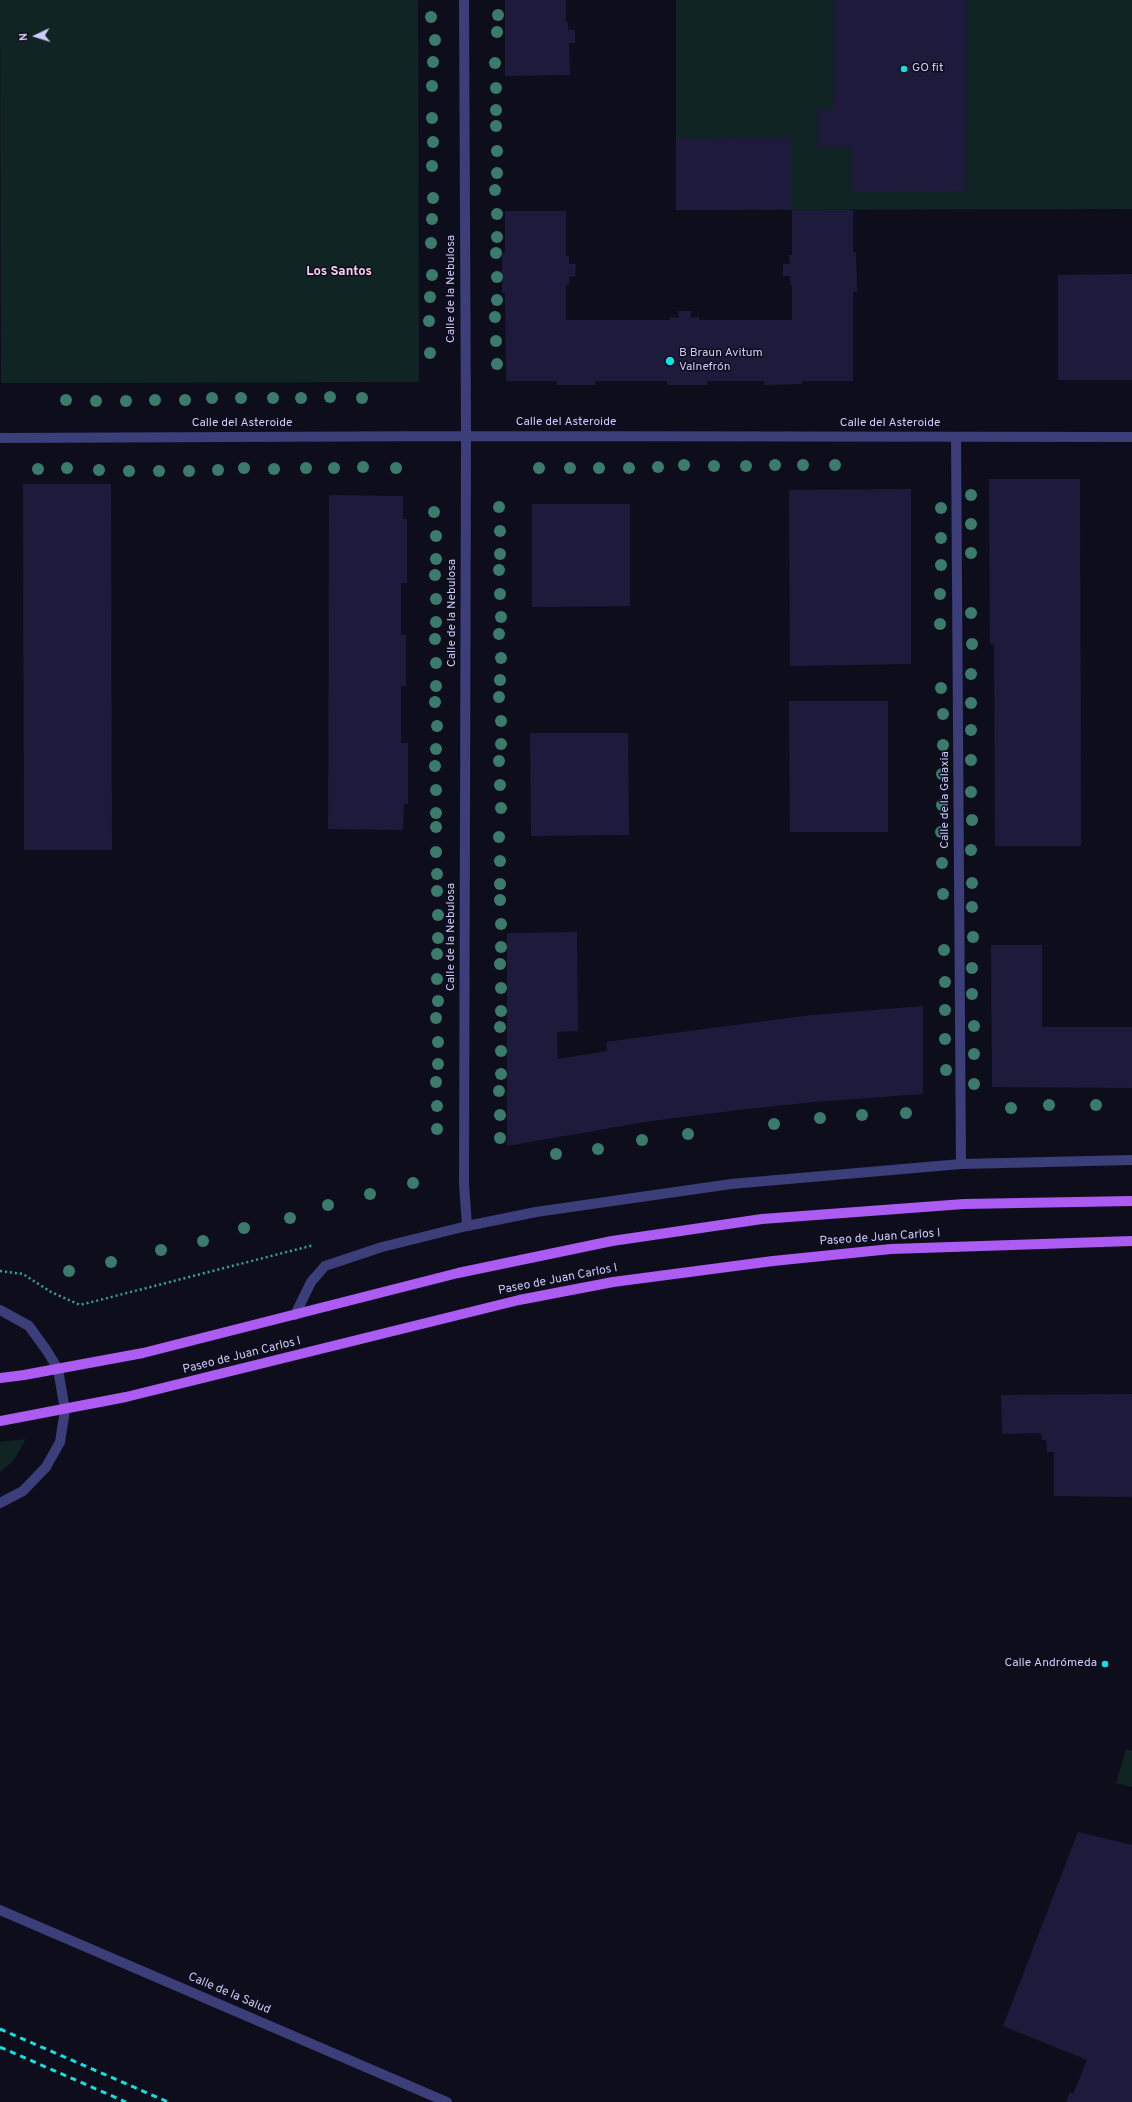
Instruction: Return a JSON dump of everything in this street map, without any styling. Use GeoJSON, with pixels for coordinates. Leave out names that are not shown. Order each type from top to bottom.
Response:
{"type":"FeatureCollection","features":[{"type":"Feature","properties":{"kind":"main road"},"geometry":{"type":"LineString","coordinates":[[0,1378],[143,1353],[458,1273],[612,1241],[762,1219],[964,1204],[1132,1201]]}},
{"type":"Feature","properties":{"kind":"main road","name":"Paseo de Juan Carlos I"},"geometry":{"type":"LineString","coordinates":[[0,1421],[65,1410],[158,1390],[519,1300],[613,1282],[773,1261],[891,1249],[1132,1241]]}},
{"type":"Feature","properties":{"kind":"street","name":"Calle de la Nebulosa"},"geometry":{"type":"LineString","coordinates":[[464,0],[466,436],[464,1184],[467,1226]]}},
{"type":"Feature","properties":{"kind":"street","name":"Calle del Asteroide"},"geometry":{"type":"LineString","coordinates":[[0,438],[466,436],[1132,437]]}},
{"type":"Feature","properties":{"kind":"street","name":"Calle de la Galaxia"},"geometry":{"type":"LineString","coordinates":[[956,437],[961,1164]]}},
{"type":"Feature","properties":{"kind":"street"},"geometry":{"type":"LineString","coordinates":[[295,1315],[311,1282],[325,1266],[382,1247],[467,1226],[536,1212],[732,1184],[961,1164],[1132,1160]]}},
{"type":"Feature","properties":{"kind":"street"},"geometry":{"type":"LineString","coordinates":[[0,1310],[29,1326],[58,1369],[65,1410],[60,1442],[46,1467],[23,1491],[0,1503]]}},
{"type":"Feature","properties":{"kind":"street","name":"Calle de la Salud"},"geometry":{"type":"LineString","coordinates":[[0,1910],[446,2102]]}},
{"type":"Feature","properties":{"kind":"green space"},"geometry":{"type":"Polygon","coordinates":[[[0,0],[418,0],[419,382],[1,383],[0,0]]]}},
{"type":"Feature","properties":{"kind":"green space","name":"GO fit"},"geometry":{"type":"Polygon","coordinates":[[[676,0],[1132,0],[1132,209],[676,210],[676,0]]]}},
{"type":"Feature","properties":{"kind":"green space"},"geometry":{"type":"Polygon","coordinates":[[[26,1439],[14,1460],[0,1472],[0,1442],[26,1439]]]}},
{"type":"Feature","properties":{"kind":"green space"},"geometry":{"type":"Polygon","coordinates":[[[1126,1749],[1132,1751],[1132,1787],[1116,1783],[1126,1749]]]}},
{"type":"Feature","properties":{"kind":"building"},"geometry":{"type":"Polygon","coordinates":[[[505,0],[566,0],[566,22],[568,22],[568,30],[575,30],[575,43],[569,43],[570,75],[505,76],[505,0]]]}},
{"type":"Feature","properties":{"kind":"building"},"geometry":{"type":"Polygon","coordinates":[[[834,0],[967,0],[966,191],[852,192],[852,147],[818,148],[817,109],[834,109],[834,0]]]}},
{"type":"Feature","properties":{"kind":"building"},"geometry":{"type":"Polygon","coordinates":[[[791,137],[791,209],[676,210],[676,138],[791,137]]]}},
{"type":"Feature","properties":{"kind":"building"},"geometry":{"type":"Polygon","coordinates":[[[792,210],[853,210],[853,252],[856,252],[857,292],[853,292],[853,381],[802,381],[802,384],[764,385],[764,381],[707,381],[707,385],[667,385],[667,381],[595,381],[595,385],[557,385],[557,381],[506,381],[505,293],[502,293],[502,253],[505,253],[505,211],[566,211],[566,256],[569,256],[569,264],[576,264],[575,276],[569,277],[569,285],[566,285],[566,320],[670,320],[670,317],[679,318],[678,311],[691,311],[690,318],[699,317],[699,320],[792,320],[792,285],[790,285],[790,276],[783,276],[783,264],[790,264],[789,255],[792,255],[792,210]]]}},
{"type":"Feature","properties":{"kind":"building"},"geometry":{"type":"Polygon","coordinates":[[[1132,274],[1132,380],[1058,380],[1058,275],[1132,274]]]}},
{"type":"Feature","properties":{"kind":"building"},"geometry":{"type":"Polygon","coordinates":[[[989,479],[1080,479],[1081,846],[995,846],[994,644],[990,644],[989,479]]]}},
{"type":"Feature","properties":{"kind":"building"},"geometry":{"type":"Polygon","coordinates":[[[23,484],[111,484],[112,850],[24,850],[23,484]]]}},
{"type":"Feature","properties":{"kind":"building"},"geometry":{"type":"Polygon","coordinates":[[[911,489],[911,664],[790,666],[789,490],[911,489]]]}},
{"type":"Feature","properties":{"kind":"building"},"geometry":{"type":"Polygon","coordinates":[[[329,495],[403,496],[403,519],[407,519],[407,583],[401,583],[401,635],[406,635],[406,686],[401,686],[401,743],[408,743],[408,804],[404,804],[403,830],[328,829],[329,495]]]}},
{"type":"Feature","properties":{"kind":"building"},"geometry":{"type":"Polygon","coordinates":[[[532,504],[630,504],[630,606],[532,607],[532,504]]]}},
{"type":"Feature","properties":{"kind":"building"},"geometry":{"type":"Polygon","coordinates":[[[789,701],[888,701],[888,832],[790,832],[789,701]]]}},
{"type":"Feature","properties":{"kind":"building"},"geometry":{"type":"Polygon","coordinates":[[[530,733],[628,733],[629,835],[531,836],[530,733]]]}},
{"type":"Feature","properties":{"kind":"building"},"geometry":{"type":"Polygon","coordinates":[[[577,932],[578,1031],[557,1032],[558,1059],[607,1051],[606,1042],[812,1015],[923,1006],[923,1094],[814,1102],[651,1121],[507,1146],[507,933],[577,932]]]}},
{"type":"Feature","properties":{"kind":"building"},"geometry":{"type":"Polygon","coordinates":[[[991,945],[1042,945],[1042,1027],[1132,1027],[1132,1088],[992,1087],[991,945]]]}},
{"type":"Feature","properties":{"kind":"building"},"geometry":{"type":"Polygon","coordinates":[[[1132,1394],[1132,1497],[1054,1496],[1054,1452],[1047,1452],[1046,1440],[1042,1440],[1041,1433],[1002,1434],[1001,1395],[1132,1394]]]}},
{"type":"Feature","properties":{"kind":"building"},"geometry":{"type":"Polygon","coordinates":[[[1078,1832],[1132,1845],[1132,2102],[1066,2102],[1070,2092],[1073,2094],[1087,2060],[1003,2026],[1078,1832]]]}},
{"type":"Feature","properties":{"kind":"railway"},"geometry":{"type":"LineString","coordinates":[[0,2029],[168,2102]]}},
{"type":"Feature","properties":{"kind":"railway"},"geometry":{"type":"LineString","coordinates":[[0,2047],[126,2102]]}},
{"type":"Feature","properties":{"kind":"place","name":"GO fit"},"geometry":{"type":"Point","coordinates":[904,69]}},
{"type":"Feature","properties":{"kind":"place","name":"B Braun Avitum Valnefrón"},"geometry":{"type":"Point","coordinates":[670,361]}},
{"type":"Feature","properties":{"kind":"place","name":"Calle Andrómeda"},"geometry":{"type":"Point","coordinates":[1105,1664]}},
{"type":"Feature","properties":{"kind":"district","name":"Los Santos"},"geometry":{"type":"Point","coordinates":[339,272]}}]}
